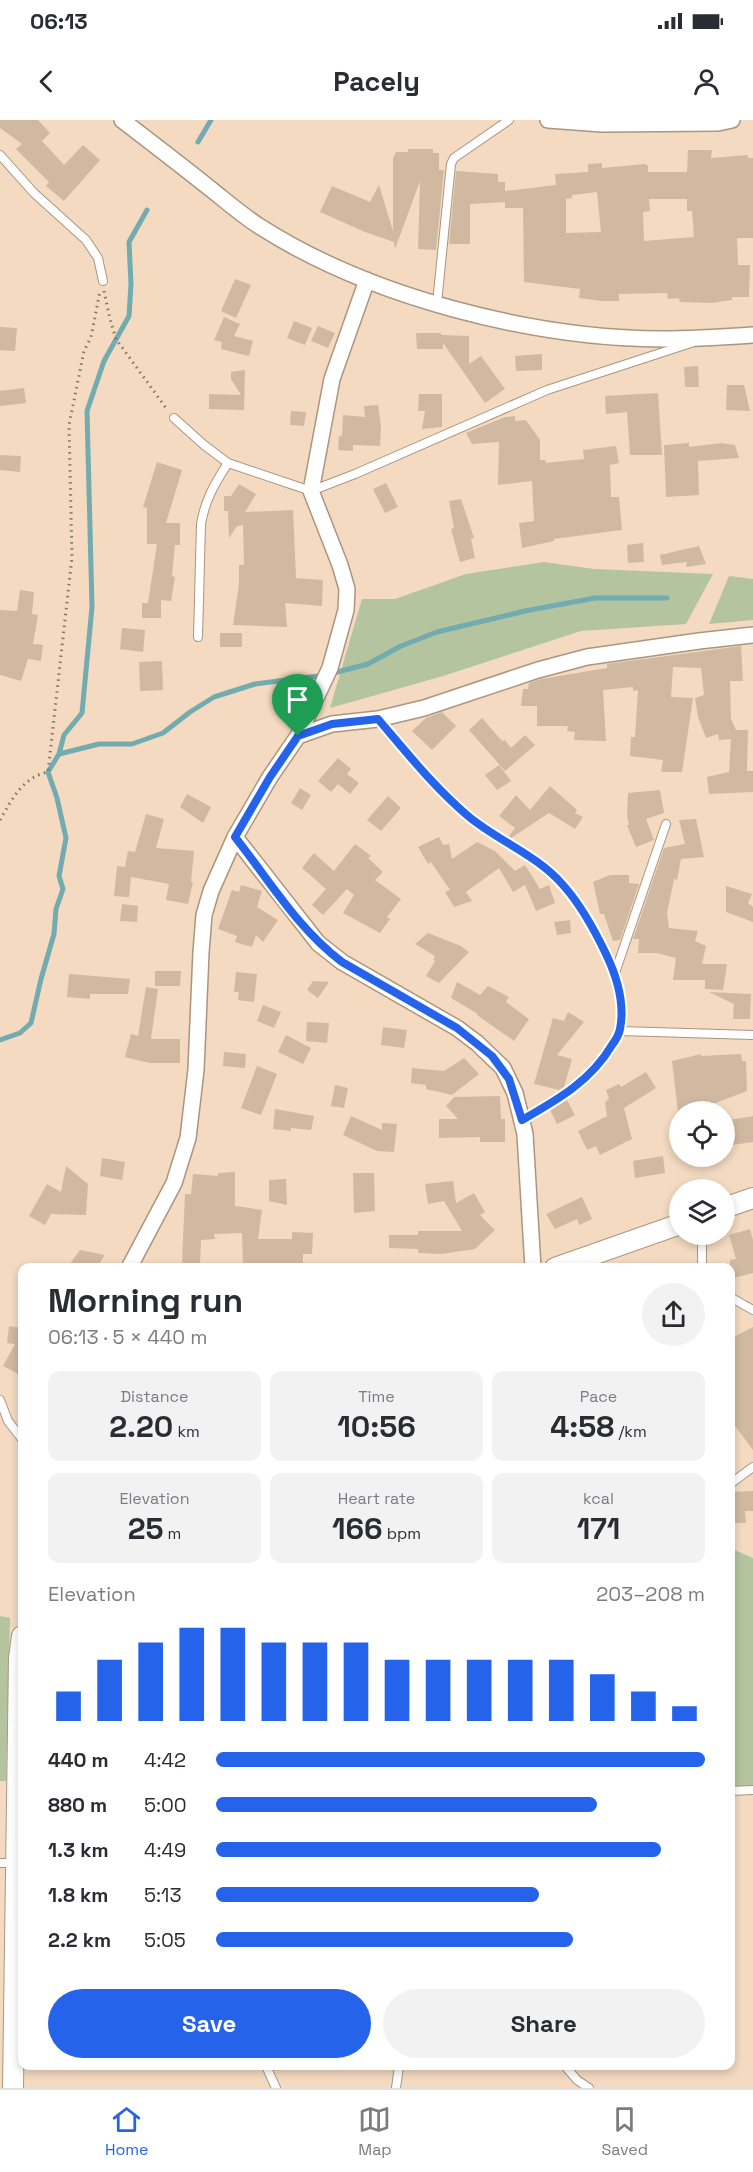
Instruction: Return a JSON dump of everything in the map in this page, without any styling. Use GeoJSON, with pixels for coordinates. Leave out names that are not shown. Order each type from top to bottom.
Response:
{"type":"FeatureCollection","features":[{"type":"Feature","properties":{"kind":"street"},"geometry":{"type":"LineString","coordinates":[[122,120],[256,224],[317,258],[367,280],[437,303],[503,320],[574,332],[662,339],[753,335]]}},
{"type":"Feature","properties":{"kind":"street"},"geometry":{"type":"LineString","coordinates":[[548,120],[614,123],[718,123],[732,120]]}},
{"type":"Feature","properties":{"kind":"street"},"geometry":{"type":"LineString","coordinates":[[132,1263],[174,1183],[188,1138],[196,1070],[204,915],[211,891],[235,837],[270,777],[298,736],[330,668],[346,610],[347,589],[340,565],[310,491],[332,379],[367,280]]}},
{"type":"Feature","properties":{"kind":"street"},"geometry":{"type":"LineString","coordinates":[[298,736],[332,724],[378,719],[424,708],[538,670],[587,657],[753,635]]}},
{"type":"Feature","properties":{"kind":"street"},"geometry":{"type":"LineString","coordinates":[[235,837],[309,934],[323,947],[342,962],[457,1028],[492,1056],[509,1079],[522,1120],[533,1263]]}},
{"type":"Feature","properties":{"kind":"street"},"geometry":{"type":"LineString","coordinates":[[735,1204],[753,1198]]}},
{"type":"Feature","properties":{"kind":"street"},"geometry":{"type":"LineString","coordinates":[[569,1263],[669,1228]]}},
{"type":"Feature","properties":{"kind":"street"},"geometry":{"type":"LineString","coordinates":[[18,1806],[8,1863],[18,1905]]}},
{"type":"Feature","properties":{"kind":"street"},"geometry":{"type":"LineString","coordinates":[[11,2079],[18,1930]]}},
{"type":"Feature","properties":{"kind":"lane"},"geometry":{"type":"LineString","coordinates":[[437,303],[451,164],[454,158],[508,120]]}},
{"type":"Feature","properties":{"kind":"lane"},"geometry":{"type":"LineString","coordinates":[[0,155],[34,193],[86,240],[98,258],[102,281]]}},
{"type":"Feature","properties":{"kind":"lane"},"geometry":{"type":"LineString","coordinates":[[174,418],[228,463],[310,491],[355,474],[547,390],[710,337]]}},
{"type":"Feature","properties":{"kind":"lane"},"geometry":{"type":"LineString","coordinates":[[198,637],[201,524],[204,506],[228,463]]}},
{"type":"Feature","properties":{"kind":"lane"},"geometry":{"type":"LineString","coordinates":[[378,719],[433,784],[467,815],[487,831],[536,861],[563,884],[598,937],[615,973],[620,1007],[620,1031],[596,1068],[582,1081],[572,1090],[522,1120]]}},
{"type":"Feature","properties":{"kind":"lane"},"geometry":{"type":"LineString","coordinates":[[615,973],[666,824]]}},
{"type":"Feature","properties":{"kind":"lane"},"geometry":{"type":"LineString","coordinates":[[620,1031],[663,1031],[752,1038]]}},
{"type":"Feature","properties":{"kind":"lane"},"geometry":{"type":"LineString","coordinates":[[702,1245],[702,1263]]}},
{"type":"Feature","properties":{"kind":"lane"},"geometry":{"type":"LineString","coordinates":[[735,1300],[753,1310]]}},
{"type":"Feature","properties":{"kind":"lane"},"geometry":{"type":"LineString","coordinates":[[0,1400],[8,1420],[18,1434]]}},
{"type":"Feature","properties":{"kind":"lane"},"geometry":{"type":"LineString","coordinates":[[735,1480],[753,1467]]}},
{"type":"Feature","properties":{"kind":"lane"},"geometry":{"type":"LineString","coordinates":[[735,1791],[753,1790]]}},
{"type":"Feature","properties":{"kind":"lane"},"geometry":{"type":"LineString","coordinates":[[268,2070],[276,2088]]}},
{"type":"Feature","properties":{"kind":"lane"},"geometry":{"type":"LineString","coordinates":[[396,2088],[398,2070]]}},
{"type":"Feature","properties":{"kind":"lane"},"geometry":{"type":"LineString","coordinates":[[568,2070],[577,2080],[589,2088]]}},
{"type":"Feature","properties":{"kind":"path"},"geometry":{"type":"LineString","coordinates":[[102,281],[116,339],[174,418]]}},
{"type":"Feature","properties":{"kind":"path"},"geometry":{"type":"LineString","coordinates":[[0,820],[26,780],[36,774],[48,772],[72,557],[69,425],[84,351],[91,337],[102,281]]}},
{"type":"Feature","properties":{"kind":"green space"},"geometry":{"type":"Polygon","coordinates":[[[544,562],[594,569],[713,574],[686,624],[581,631],[443,676],[330,708],[362,599],[395,599],[466,574],[544,562]]]}},
{"type":"Feature","properties":{"kind":"green space"},"geometry":{"type":"Polygon","coordinates":[[[729,576],[753,579],[753,620],[709,624],[729,576]]]}},
{"type":"Feature","properties":{"kind":"green space"},"geometry":{"type":"Polygon","coordinates":[[[735,1550],[753,1558],[753,1790],[735,1791],[735,1550]]]}},
{"type":"Feature","properties":{"kind":"green space"},"geometry":{"type":"Polygon","coordinates":[[[0,1616],[10,1618],[6,1781],[0,1781],[0,1616]]]}},
{"type":"Feature","properties":{"kind":"building"},"geometry":{"type":"Polygon","coordinates":[[[0,120],[38,120],[50,133],[42,141],[64,165],[83,145],[100,160],[64,201],[46,186],[49,182],[16,149],[22,144],[0,128],[0,120]]]}},
{"type":"Feature","properties":{"kind":"building"},"geometry":{"type":"Polygon","coordinates":[[[408,149],[433,149],[433,153],[439,153],[439,170],[444,170],[436,250],[418,249],[420,181],[395,249],[394,242],[320,212],[332,186],[370,202],[379,185],[393,231],[393,158],[396,152],[408,152],[408,149]]]}},
{"type":"Feature","properties":{"kind":"building"},"geometry":{"type":"Polygon","coordinates":[[[688,150],[712,150],[711,158],[748,155],[748,158],[753,158],[753,238],[737,238],[738,265],[750,265],[749,297],[732,297],[732,300],[711,303],[680,302],[679,298],[668,299],[667,293],[619,294],[619,301],[601,301],[579,298],[580,289],[524,282],[523,208],[505,208],[505,202],[470,204],[470,244],[449,244],[456,171],[498,174],[498,182],[505,182],[505,191],[556,185],[555,174],[588,172],[588,164],[602,163],[602,168],[645,164],[648,166],[648,172],[687,172],[688,150]],[[597,192],[572,195],[572,198],[566,199],[566,233],[601,232],[597,192]],[[649,199],[650,211],[643,212],[644,241],[694,237],[692,211],[687,211],[687,199],[649,199]]]}},
{"type":"Feature","properties":{"kind":"building"},"geometry":{"type":"Polygon","coordinates":[[[235,279],[251,285],[236,318],[221,311],[235,279]]]}},
{"type":"Feature","properties":{"kind":"building"},"geometry":{"type":"Polygon","coordinates":[[[224,317],[240,324],[234,336],[253,341],[249,356],[221,349],[222,342],[214,340],[224,317]]]}},
{"type":"Feature","properties":{"kind":"building"},"geometry":{"type":"Polygon","coordinates":[[[294,321],[312,328],[305,345],[287,338],[294,321]]]}},
{"type":"Feature","properties":{"kind":"building"},"geometry":{"type":"Polygon","coordinates":[[[318,326],[335,333],[328,348],[311,341],[318,326]]]}},
{"type":"Feature","properties":{"kind":"building"},"geometry":{"type":"Polygon","coordinates":[[[0,327],[17,328],[15,351],[0,350],[0,327]]]}},
{"type":"Feature","properties":{"kind":"building"},"geometry":{"type":"Polygon","coordinates":[[[416,333],[469,336],[469,364],[481,356],[505,389],[485,403],[443,343],[443,349],[417,349],[416,333]]]}},
{"type":"Feature","properties":{"kind":"building"},"geometry":{"type":"Polygon","coordinates":[[[542,354],[542,370],[516,371],[515,356],[542,354]]]}},
{"type":"Feature","properties":{"kind":"building"},"geometry":{"type":"Polygon","coordinates":[[[698,366],[699,387],[685,387],[684,367],[698,366]]]}},
{"type":"Feature","properties":{"kind":"building"},"geometry":{"type":"Polygon","coordinates":[[[245,370],[244,410],[209,409],[209,394],[241,395],[231,379],[231,372],[245,370]]]}},
{"type":"Feature","properties":{"kind":"building"},"geometry":{"type":"Polygon","coordinates":[[[727,385],[744,385],[750,411],[726,410],[727,385]]]}},
{"type":"Feature","properties":{"kind":"building"},"geometry":{"type":"Polygon","coordinates":[[[24,388],[26,403],[0,406],[0,391],[24,388]]]}},
{"type":"Feature","properties":{"kind":"building"},"geometry":{"type":"Polygon","coordinates":[[[658,393],[662,455],[630,455],[627,412],[606,414],[605,396],[658,393]]]}},
{"type":"Feature","properties":{"kind":"building"},"geometry":{"type":"Polygon","coordinates":[[[419,394],[442,394],[442,427],[422,429],[425,411],[418,411],[419,394]]]}},
{"type":"Feature","properties":{"kind":"building"},"geometry":{"type":"Polygon","coordinates":[[[378,405],[381,426],[380,446],[353,445],[353,451],[338,450],[339,436],[342,436],[343,415],[365,417],[364,406],[378,405]]]}},
{"type":"Feature","properties":{"kind":"building"},"geometry":{"type":"Polygon","coordinates":[[[291,411],[306,412],[304,426],[290,425],[291,411]]]}},
{"type":"Feature","properties":{"kind":"building"},"geometry":{"type":"Polygon","coordinates":[[[515,416],[515,421],[526,420],[540,440],[540,460],[545,460],[546,463],[584,459],[583,450],[616,446],[619,463],[610,465],[611,497],[619,497],[622,530],[554,539],[554,541],[522,548],[519,523],[534,521],[532,481],[498,485],[499,442],[472,444],[466,433],[505,417],[515,416]]]}},
{"type":"Feature","properties":{"kind":"building"},"geometry":{"type":"Polygon","coordinates":[[[689,443],[689,447],[721,443],[735,445],[739,458],[698,461],[699,495],[666,497],[664,445],[689,443]]]}},
{"type":"Feature","properties":{"kind":"building"},"geometry":{"type":"Polygon","coordinates":[[[0,455],[21,456],[20,472],[0,470],[0,455]]]}},
{"type":"Feature","properties":{"kind":"building"},"geometry":{"type":"Polygon","coordinates":[[[157,462],[182,470],[166,523],[180,523],[180,545],[175,545],[172,576],[175,577],[171,601],[161,600],[161,618],[142,618],[142,603],[148,603],[157,544],[147,544],[147,508],[143,507],[157,462]]]}},
{"type":"Feature","properties":{"kind":"building"},"geometry":{"type":"Polygon","coordinates":[[[386,483],[398,507],[385,513],[373,489],[386,483]]]}},
{"type":"Feature","properties":{"kind":"building"},"geometry":{"type":"Polygon","coordinates":[[[239,484],[256,494],[245,512],[293,510],[296,578],[323,580],[322,606],[285,603],[287,627],[233,625],[239,584],[239,565],[244,565],[243,525],[237,526],[229,538],[228,511],[224,511],[224,496],[231,496],[239,484]]]}},
{"type":"Feature","properties":{"kind":"building"},"geometry":{"type":"Polygon","coordinates":[[[461,499],[474,538],[471,539],[475,558],[460,562],[451,529],[454,528],[449,501],[461,499]]]}},
{"type":"Feature","properties":{"kind":"building"},"geometry":{"type":"Polygon","coordinates":[[[643,543],[644,562],[628,563],[627,545],[643,543]]]}},
{"type":"Feature","properties":{"kind":"building"},"geometry":{"type":"Polygon","coordinates":[[[699,546],[706,564],[686,567],[687,562],[662,565],[660,555],[699,546]]]}},
{"type":"Feature","properties":{"kind":"building"},"geometry":{"type":"Polygon","coordinates":[[[20,590],[34,592],[32,614],[38,615],[33,644],[43,645],[41,661],[28,659],[21,681],[0,675],[0,610],[17,611],[20,590]]]}},
{"type":"Feature","properties":{"kind":"building"},"geometry":{"type":"Polygon","coordinates":[[[122,628],[145,630],[143,652],[120,649],[122,628]]]}},
{"type":"Feature","properties":{"kind":"building"},"geometry":{"type":"Polygon","coordinates":[[[220,633],[242,633],[242,647],[220,647],[220,633]]]}},
{"type":"Feature","properties":{"kind":"building"},"geometry":{"type":"Polygon","coordinates":[[[741,646],[743,681],[730,681],[731,719],[736,730],[748,730],[747,771],[753,771],[753,792],[709,794],[707,777],[729,772],[731,739],[719,740],[718,734],[706,738],[698,717],[695,698],[704,695],[701,668],[673,667],[671,697],[693,698],[682,772],[661,772],[663,760],[630,756],[631,737],[635,737],[638,690],[633,691],[633,687],[603,690],[606,741],[574,740],[575,732],[567,731],[568,726],[537,726],[537,706],[521,706],[523,689],[528,689],[529,683],[541,679],[607,668],[607,664],[741,646]]]}},
{"type":"Feature","properties":{"kind":"building"},"geometry":{"type":"Polygon","coordinates":[[[162,661],[163,690],[140,691],[139,662],[162,661]]]}},
{"type":"Feature","properties":{"kind":"building"},"geometry":{"type":"Polygon","coordinates":[[[442,712],[456,726],[432,750],[412,731],[426,718],[442,712]]]}},
{"type":"Feature","properties":{"kind":"building"},"geometry":{"type":"Polygon","coordinates":[[[482,718],[511,748],[525,735],[535,745],[505,771],[469,730],[482,718]]]}},
{"type":"Feature","properties":{"kind":"building"},"geometry":{"type":"Polygon","coordinates":[[[338,758],[351,769],[347,774],[359,783],[350,794],[338,784],[331,792],[318,781],[338,758]]]}},
{"type":"Feature","properties":{"kind":"building"},"geometry":{"type":"Polygon","coordinates":[[[499,765],[511,781],[497,790],[485,775],[499,765]]]}},
{"type":"Feature","properties":{"kind":"building"},"geometry":{"type":"Polygon","coordinates":[[[550,786],[577,810],[575,813],[583,817],[575,829],[549,813],[511,838],[509,836],[515,828],[499,816],[516,795],[530,810],[550,786]]]}},
{"type":"Feature","properties":{"kind":"building"},"geometry":{"type":"Polygon","coordinates":[[[300,788],[311,795],[302,810],[291,803],[300,788]]]}},
{"type":"Feature","properties":{"kind":"building"},"geometry":{"type":"Polygon","coordinates":[[[660,790],[664,813],[646,819],[654,840],[636,847],[627,825],[629,825],[628,793],[660,790]]]}},
{"type":"Feature","properties":{"kind":"building"},"geometry":{"type":"Polygon","coordinates":[[[187,794],[211,807],[203,823],[180,807],[187,794]]]}},
{"type":"Feature","properties":{"kind":"building"},"geometry":{"type":"Polygon","coordinates":[[[388,796],[401,808],[381,831],[367,820],[388,796]]]}},
{"type":"Feature","properties":{"kind":"building"},"geometry":{"type":"Polygon","coordinates":[[[146,814],[164,819],[156,848],[194,851],[191,882],[193,882],[188,904],[166,900],[169,884],[131,877],[129,897],[114,896],[117,866],[125,867],[128,851],[135,852],[146,814]]]}},
{"type":"Feature","properties":{"kind":"building"},"geometry":{"type":"Polygon","coordinates":[[[696,819],[704,857],[681,859],[667,913],[669,928],[698,931],[695,941],[706,946],[702,964],[727,964],[723,990],[705,989],[705,980],[673,980],[676,958],[657,953],[638,953],[639,939],[633,939],[664,848],[685,844],[679,820],[696,819]]]}},
{"type":"Feature","properties":{"kind":"building"},"geometry":{"type":"Polygon","coordinates":[[[439,837],[443,845],[449,844],[452,859],[477,842],[495,851],[515,871],[525,865],[540,889],[549,885],[555,903],[536,911],[525,885],[513,892],[499,868],[466,892],[472,901],[454,907],[445,892],[450,890],[431,862],[428,864],[418,847],[439,837]]]}},
{"type":"Feature","properties":{"kind":"building"},"geometry":{"type":"Polygon","coordinates":[[[355,844],[371,856],[368,858],[383,872],[375,880],[401,899],[387,917],[390,919],[380,933],[343,913],[354,895],[347,889],[323,915],[312,905],[326,889],[302,868],[314,853],[334,871],[355,844]]]}},
{"type":"Feature","properties":{"kind":"building"},"geometry":{"type":"Polygon","coordinates":[[[610,875],[629,875],[629,883],[639,884],[620,940],[613,941],[604,914],[600,914],[593,882],[610,875]]]}},
{"type":"Feature","properties":{"kind":"building"},"geometry":{"type":"Polygon","coordinates":[[[241,885],[262,891],[257,907],[278,920],[263,942],[256,935],[252,947],[235,942],[237,936],[218,929],[232,890],[239,892],[241,885]]]}},
{"type":"Feature","properties":{"kind":"building"},"geometry":{"type":"Polygon","coordinates":[[[726,886],[752,894],[748,903],[753,907],[753,922],[726,912],[726,886]]]}},
{"type":"Feature","properties":{"kind":"building"},"geometry":{"type":"Polygon","coordinates":[[[122,904],[138,906],[137,922],[120,921],[122,904]]]}},
{"type":"Feature","properties":{"kind":"building"},"geometry":{"type":"Polygon","coordinates":[[[570,920],[571,933],[557,935],[554,922],[570,920]]]}},
{"type":"Feature","properties":{"kind":"building"},"geometry":{"type":"Polygon","coordinates":[[[428,933],[461,946],[469,952],[439,983],[426,976],[435,961],[433,960],[435,956],[415,944],[428,933]]]}},
{"type":"Feature","properties":{"kind":"building"},"geometry":{"type":"Polygon","coordinates":[[[155,971],[181,971],[180,986],[155,986],[155,971]]]}},
{"type":"Feature","properties":{"kind":"building"},"geometry":{"type":"Polygon","coordinates":[[[236,972],[257,974],[254,1002],[238,1000],[239,992],[234,992],[236,972]]]}},
{"type":"Feature","properties":{"kind":"building"},"geometry":{"type":"Polygon","coordinates":[[[69,974],[130,979],[128,994],[90,994],[90,999],[67,997],[69,974]]]}},
{"type":"Feature","properties":{"kind":"building"},"geometry":{"type":"Polygon","coordinates":[[[313,981],[329,982],[318,998],[307,990],[313,981]]]}},
{"type":"Feature","properties":{"kind":"building"},"geometry":{"type":"Polygon","coordinates":[[[457,982],[480,995],[488,986],[509,997],[506,1002],[529,1019],[514,1041],[478,1014],[451,998],[457,982]]]}},
{"type":"Feature","properties":{"kind":"building"},"geometry":{"type":"Polygon","coordinates":[[[146,987],[158,989],[151,1039],[180,1039],[180,1063],[149,1063],[125,1057],[131,1034],[138,1036],[146,987]]]}},
{"type":"Feature","properties":{"kind":"building"},"geometry":{"type":"Polygon","coordinates":[[[709,992],[751,994],[750,1019],[733,1019],[734,1004],[709,992]]]}},
{"type":"Feature","properties":{"kind":"building"},"geometry":{"type":"Polygon","coordinates":[[[263,1005],[281,1012],[274,1028],[257,1021],[263,1005]]]}},
{"type":"Feature","properties":{"kind":"building"},"geometry":{"type":"Polygon","coordinates":[[[568,1012],[584,1022],[557,1055],[572,1059],[564,1087],[559,1090],[534,1084],[553,1018],[564,1021],[568,1012]]]}},
{"type":"Feature","properties":{"kind":"building"},"geometry":{"type":"Polygon","coordinates":[[[307,1022],[329,1023],[327,1043],[306,1041],[307,1022]]]}},
{"type":"Feature","properties":{"kind":"building"},"geometry":{"type":"Polygon","coordinates":[[[383,1027],[407,1030],[404,1048],[381,1045],[383,1027]]]}},
{"type":"Feature","properties":{"kind":"building"},"geometry":{"type":"Polygon","coordinates":[[[286,1035],[311,1048],[303,1064],[278,1052],[286,1035]]]}},
{"type":"Feature","properties":{"kind":"building"},"geometry":{"type":"Polygon","coordinates":[[[224,1052],[246,1054],[245,1068],[223,1066],[224,1052]]]}},
{"type":"Feature","properties":{"kind":"building"},"geometry":{"type":"Polygon","coordinates":[[[701,1054],[701,1056],[741,1054],[742,1061],[746,1061],[747,1091],[721,1101],[677,1101],[672,1061],[701,1054]]]}},
{"type":"Feature","properties":{"kind":"building"},"geometry":{"type":"Polygon","coordinates":[[[464,1058],[479,1074],[452,1095],[426,1089],[426,1085],[411,1083],[412,1068],[444,1071],[464,1058]]]}},
{"type":"Feature","properties":{"kind":"building"},"geometry":{"type":"Polygon","coordinates":[[[257,1066],[277,1074],[261,1115],[241,1108],[257,1066]]]}},
{"type":"Feature","properties":{"kind":"building"},"geometry":{"type":"Polygon","coordinates":[[[646,1072],[656,1088],[624,1108],[632,1139],[600,1155],[596,1146],[587,1150],[578,1131],[607,1116],[605,1103],[609,1098],[606,1090],[619,1084],[621,1087],[646,1072]]]}},
{"type":"Feature","properties":{"kind":"building"},"geometry":{"type":"Polygon","coordinates":[[[335,1085],[348,1088],[344,1108],[331,1106],[335,1085]]]}},
{"type":"Feature","properties":{"kind":"building"},"geometry":{"type":"Polygon","coordinates":[[[500,1096],[501,1119],[505,1119],[505,1142],[480,1142],[480,1137],[439,1138],[439,1119],[458,1119],[446,1106],[454,1097],[500,1096]]]}},
{"type":"Feature","properties":{"kind":"building"},"geometry":{"type":"Polygon","coordinates":[[[567,1100],[575,1115],[557,1124],[550,1110],[567,1100]]]}},
{"type":"Feature","properties":{"kind":"building"},"geometry":{"type":"Polygon","coordinates":[[[275,1109],[314,1116],[311,1130],[273,1129],[275,1109]]]}},
{"type":"Feature","properties":{"kind":"building"},"geometry":{"type":"Polygon","coordinates":[[[351,1116],[382,1130],[382,1123],[397,1124],[394,1152],[377,1151],[343,1135],[351,1116]]]}},
{"type":"Feature","properties":{"kind":"building"},"geometry":{"type":"Polygon","coordinates":[[[753,1116],[753,1142],[735,1144],[735,1119],[753,1116]]]}},
{"type":"Feature","properties":{"kind":"building"},"geometry":{"type":"Polygon","coordinates":[[[663,1156],[665,1173],[635,1178],[633,1161],[663,1156]]]}},
{"type":"Feature","properties":{"kind":"building"},"geometry":{"type":"Polygon","coordinates":[[[102,1158],[125,1162],[122,1180],[100,1176],[102,1158]]]}},
{"type":"Feature","properties":{"kind":"building"},"geometry":{"type":"Polygon","coordinates":[[[66,1166],[88,1184],[86,1215],[51,1214],[45,1225],[29,1216],[47,1184],[61,1192],[66,1166]]]}},
{"type":"Feature","properties":{"kind":"building"},"geometry":{"type":"Polygon","coordinates":[[[235,1172],[235,1206],[262,1210],[258,1239],[292,1239],[292,1232],[313,1233],[312,1254],[303,1254],[303,1263],[243,1263],[242,1233],[214,1234],[215,1239],[201,1240],[200,1263],[182,1263],[185,1194],[191,1194],[193,1174],[218,1176],[218,1173],[235,1172]]]}},
{"type":"Feature","properties":{"kind":"building"},"geometry":{"type":"Polygon","coordinates":[[[353,1173],[374,1173],[375,1211],[354,1213],[353,1173]]]}},
{"type":"Feature","properties":{"kind":"building"},"geometry":{"type":"Polygon","coordinates":[[[286,1179],[287,1205],[269,1201],[269,1180],[286,1179]]]}},
{"type":"Feature","properties":{"kind":"building"},"geometry":{"type":"Polygon","coordinates":[[[453,1181],[456,1203],[474,1193],[485,1212],[480,1215],[495,1230],[475,1249],[442,1254],[418,1253],[418,1249],[389,1248],[389,1235],[418,1235],[418,1231],[462,1231],[444,1201],[428,1204],[425,1184],[453,1181]]]}},
{"type":"Feature","properties":{"kind":"building"},"geometry":{"type":"Polygon","coordinates":[[[582,1197],[592,1219],[579,1225],[577,1219],[555,1229],[546,1214],[582,1197]]]}},
{"type":"Feature","properties":{"kind":"building"},"geometry":{"type":"Polygon","coordinates":[[[750,1229],[753,1240],[753,1273],[735,1278],[735,1263],[730,1263],[730,1260],[736,1259],[732,1245],[735,1245],[735,1233],[750,1229]]]}},
{"type":"Feature","properties":{"kind":"building"},"geometry":{"type":"Polygon","coordinates":[[[80,1250],[105,1255],[99,1263],[71,1263],[80,1250]]]}},
{"type":"Feature","properties":{"kind":"building"},"geometry":{"type":"Polygon","coordinates":[[[9,1326],[18,1327],[18,1374],[3,1366],[15,1344],[7,1343],[9,1326]]]}},
{"type":"Feature","properties":{"kind":"building"},"geometry":{"type":"Polygon","coordinates":[[[753,1327],[753,1450],[735,1426],[735,1336],[753,1327]]]}},
{"type":"Feature","properties":{"kind":"building"},"geometry":{"type":"Polygon","coordinates":[[[753,1491],[753,1511],[745,1511],[746,1523],[735,1523],[735,1492],[753,1491]]]}},
{"type":"Feature","properties":{"kind":"waterway"},"geometry":{"type":"LineString","coordinates":[[198,142],[211,120]]}},
{"type":"Feature","properties":{"kind":"waterway"},"geometry":{"type":"LineString","coordinates":[[0,1040],[20,1033],[31,1023],[54,934],[56,909],[63,889],[59,876],[66,838],[57,798],[48,772],[59,754],[64,735],[82,713],[92,607],[87,411],[104,361],[129,316],[131,284],[129,242],[147,210]]}},
{"type":"Feature","properties":{"kind":"waterway"},"geometry":{"type":"LineString","coordinates":[[59,754],[99,744],[132,744],[163,733],[214,697],[255,684],[326,675],[368,664],[401,646],[437,632],[525,611],[595,598],[667,598]]}},
{"type":"Feature","properties":{"kind":"route"},"geometry":{"type":"LineString","coordinates":[[378,719],[433,784],[467,815],[487,831],[536,861],[563,884],[598,937],[615,973],[620,1007],[620,1031],[610,1049],[596,1068],[572,1090],[522,1120],[509,1079],[492,1056],[457,1028],[342,962],[309,934],[235,837],[270,777],[298,736],[332,724],[378,719]]}}]}
